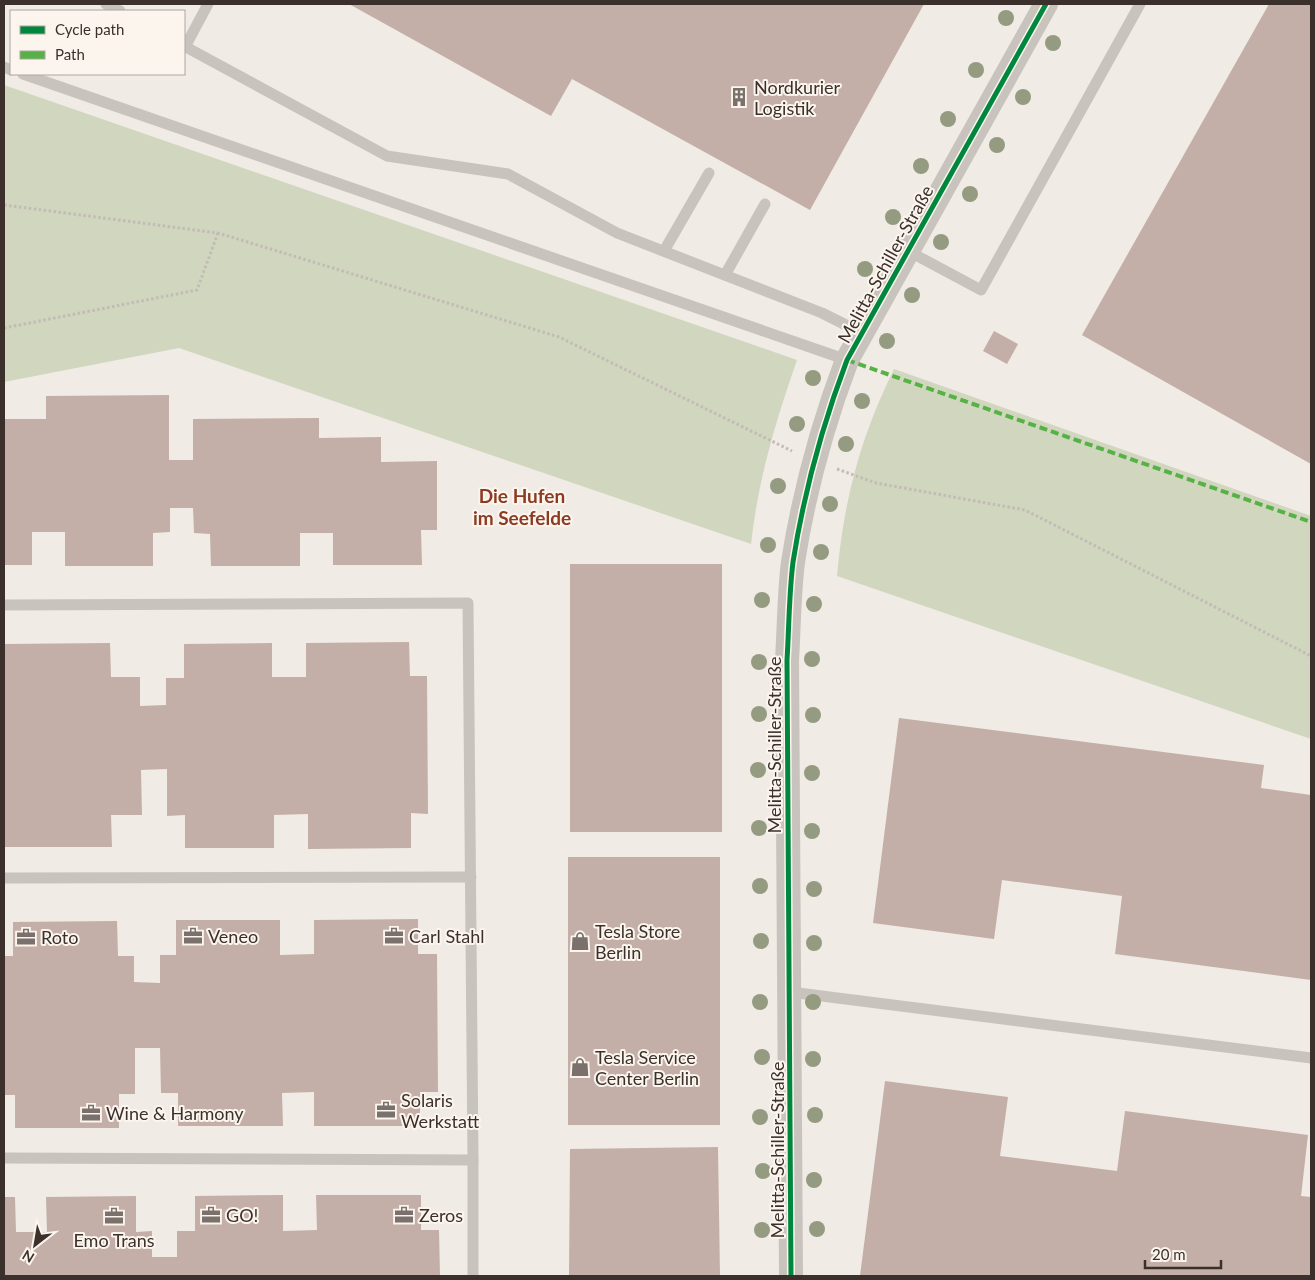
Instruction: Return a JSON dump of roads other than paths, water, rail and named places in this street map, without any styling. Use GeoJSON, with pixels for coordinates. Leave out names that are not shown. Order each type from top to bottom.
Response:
{"type":"FeatureCollection","features":[{"type":"Feature","properties":{"kind":"street","name":"Melitta-Schiller-Straße"},"geometry":{"type":"LineString","coordinates":[[792,1276],[787,660],[793,563],[813,461],[828,409],[847,360],[1046,4]]}},
{"type":"Feature","properties":{"kind":"lane"},"geometry":{"type":"LineString","coordinates":[[106,4],[118,10]]}},
{"type":"Feature","properties":{"kind":"lane"},"geometry":{"type":"LineString","coordinates":[[185,44],[208,4]]}},
{"type":"Feature","properties":{"kind":"lane"},"geometry":{"type":"LineString","coordinates":[[908,251],[981,290],[1140,4]]}},
{"type":"Feature","properties":{"kind":"lane"},"geometry":{"type":"LineString","coordinates":[[185,47],[387,156],[508,174],[617,233],[822,313],[862,333]]}},
{"type":"Feature","properties":{"kind":"lane"},"geometry":{"type":"LineString","coordinates":[[26,75],[847,360]]}},
{"type":"Feature","properties":{"kind":"lane"},"geometry":{"type":"LineString","coordinates":[[664,251],[709,174]]}},
{"type":"Feature","properties":{"kind":"lane"},"geometry":{"type":"LineString","coordinates":[[726,275],[765,204]]}},
{"type":"Feature","properties":{"kind":"lane"},"geometry":{"type":"LineString","coordinates":[[4,606],[468,603],[473,1276]]}},
{"type":"Feature","properties":{"kind":"lane"},"geometry":{"type":"LineString","coordinates":[[4,878],[470,876]]}},
{"type":"Feature","properties":{"kind":"lane"},"geometry":{"type":"LineString","coordinates":[[790,992],[1311,1058]]}},
{"type":"Feature","properties":{"kind":"lane"},"geometry":{"type":"LineString","coordinates":[[4,1158],[473,1160]]}},
{"type":"Feature","properties":{"kind":"place","name":"Nordkurier Logistik"},"geometry":{"type":"Point","coordinates":[739,97]}},
{"type":"Feature","properties":{"kind":"place","name":"Veneo"},"geometry":{"type":"Point","coordinates":[193,936]}},
{"type":"Feature","properties":{"kind":"place","name":"Carl Stahl"},"geometry":{"type":"Point","coordinates":[394,936]}},
{"type":"Feature","properties":{"kind":"place","name":"Roto"},"geometry":{"type":"Point","coordinates":[26,937]}},
{"type":"Feature","properties":{"kind":"place","name":"Tesla Store Berlin"},"geometry":{"type":"Point","coordinates":[580,941]}},
{"type":"Feature","properties":{"kind":"place","name":"Tesla Service Center Berlin"},"geometry":{"type":"Point","coordinates":[580,1067]}},
{"type":"Feature","properties":{"kind":"place","name":"Solaris Werkstatt"},"geometry":{"type":"Point","coordinates":[386,1110]}},
{"type":"Feature","properties":{"kind":"place","name":"Wine & Harmony"},"geometry":{"type":"Point","coordinates":[91,1113]}},
{"type":"Feature","properties":{"kind":"place","name":"GO!"},"geometry":{"type":"Point","coordinates":[211,1215]}},
{"type":"Feature","properties":{"kind":"place","name":"Zeros"},"geometry":{"type":"Point","coordinates":[404,1215]}},
{"type":"Feature","properties":{"kind":"place","name":"Emo Trans"},"geometry":{"type":"Point","coordinates":[114,1216]}},
{"type":"Feature","properties":{"kind":"district","name":"Die Hufen im Seefelde"},"geometry":{"type":"Point","coordinates":[522,506]}}]}
